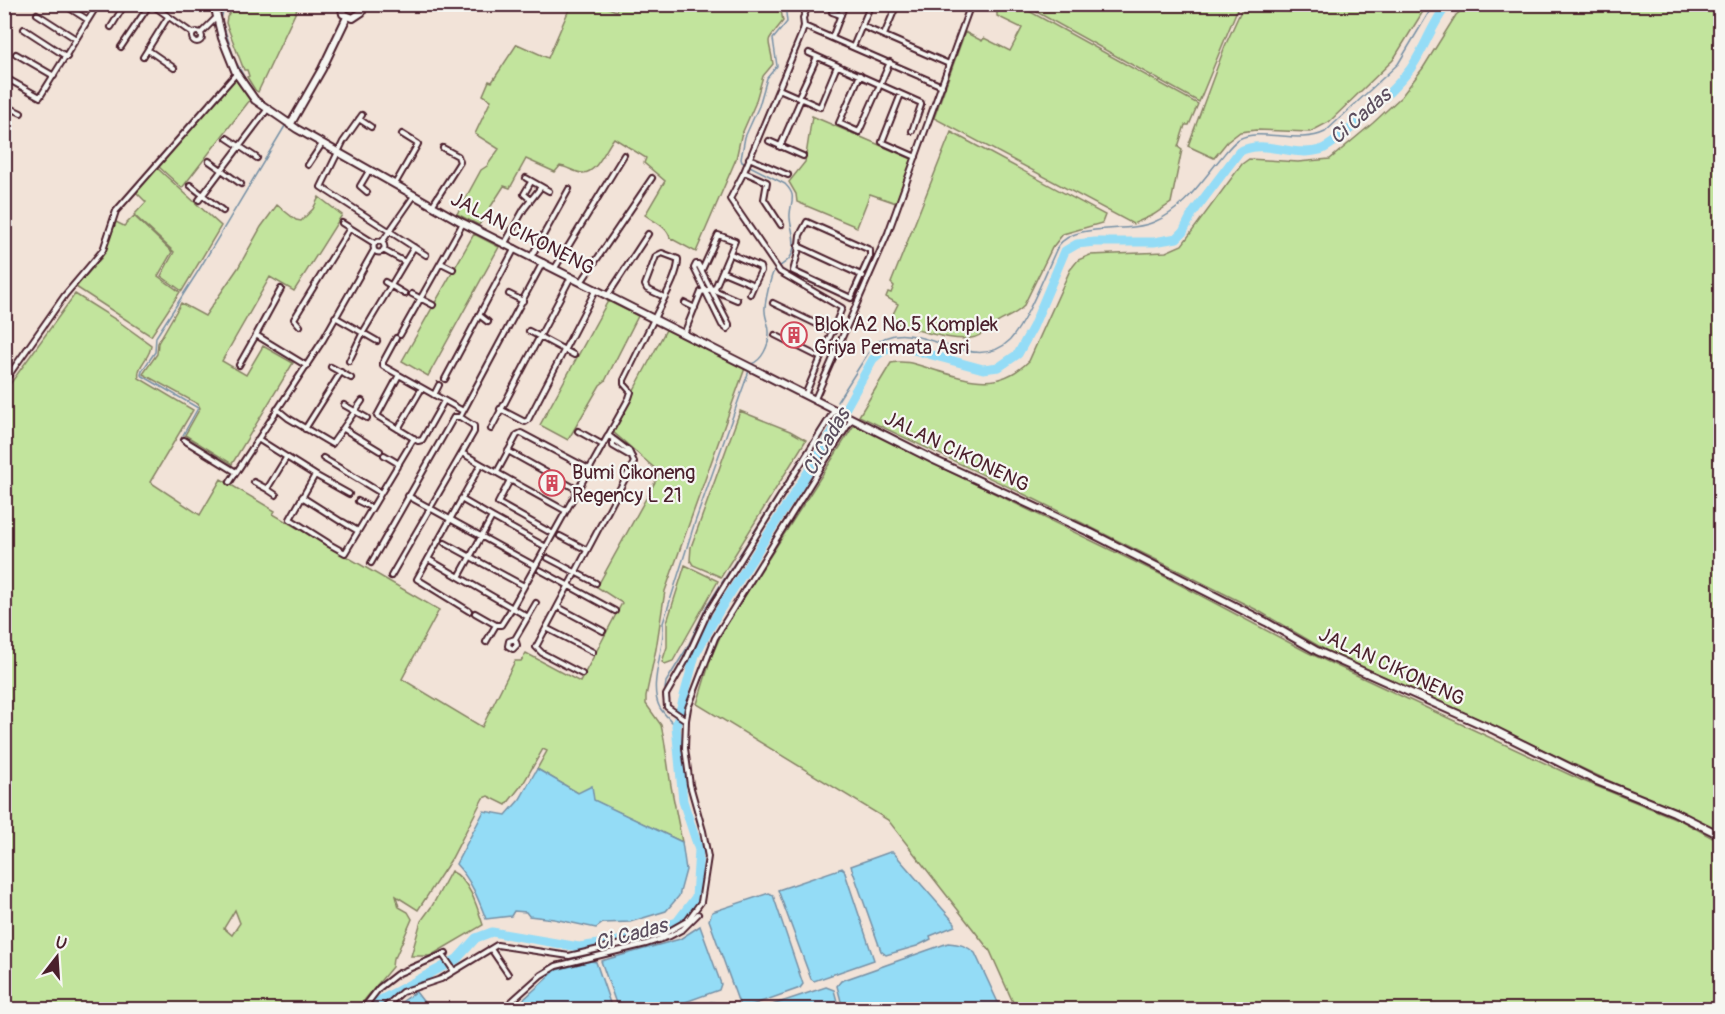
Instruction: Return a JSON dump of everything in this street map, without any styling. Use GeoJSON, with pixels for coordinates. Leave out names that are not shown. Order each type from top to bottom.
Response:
{"type":"FeatureCollection","features":[{"type":"Feature","properties":{"kind":"street"},"geometry":{"type":"LineString","coordinates":[[63,4],[73,7],[88,20]]}},
{"type":"Feature","properties":{"kind":"street"},"geometry":{"type":"LineString","coordinates":[[4,76],[40,97],[98,4]]}},
{"type":"Feature","properties":{"kind":"street"},"geometry":{"type":"LineString","coordinates":[[111,27],[125,4]]}},
{"type":"Feature","properties":{"kind":"street"},"geometry":{"type":"LineString","coordinates":[[122,47],[150,4],[193,34],[196,32],[201,34]]}},
{"type":"Feature","properties":{"kind":"street","name":"JALAN CIKONENG"},"geometry":{"type":"LineString","coordinates":[[214,4],[216,18],[236,74],[248,93],[267,110],[290,125],[432,206],[934,460],[1032,505],[1226,602],[1317,651],[1494,730],[1597,782],[1674,812],[1720,835]]}},
{"type":"Feature","properties":{"kind":"street"},"geometry":{"type":"LineString","coordinates":[[341,4],[341,10],[347,17],[353,18],[360,15],[363,4]]}},
{"type":"Feature","properties":{"kind":"street"},"geometry":{"type":"LineString","coordinates":[[805,395],[833,332],[842,309],[841,306],[780,272],[730,200],[744,172],[804,26],[803,18],[809,4]]}},
{"type":"Feature","properties":{"kind":"street"},"geometry":{"type":"LineString","coordinates":[[835,4],[832,12],[841,15]]}},
{"type":"Feature","properties":{"kind":"street"},"geometry":{"type":"LineString","coordinates":[[832,38],[845,4]]}},
{"type":"Feature","properties":{"kind":"street"},"geometry":{"type":"LineString","coordinates":[[853,47],[871,4]]}},
{"type":"Feature","properties":{"kind":"street"},"geometry":{"type":"LineString","coordinates":[[884,35],[897,4]]}},
{"type":"Feature","properties":{"kind":"street"},"geometry":{"type":"LineString","coordinates":[[815,399],[888,233],[971,6],[965,5]]}},
{"type":"Feature","properties":{"kind":"street"},"geometry":{"type":"LineString","coordinates":[[37,14],[76,39]]}},
{"type":"Feature","properties":{"kind":"street"},"geometry":{"type":"LineString","coordinates":[[143,57],[168,17]]}},
{"type":"Feature","properties":{"kind":"street"},"geometry":{"type":"LineString","coordinates":[[290,125],[322,69],[347,17]]}},
{"type":"Feature","properties":{"kind":"street"},"geometry":{"type":"LineString","coordinates":[[193,34],[193,40],[197,42],[201,40],[201,34],[216,18]]}},
{"type":"Feature","properties":{"kind":"street"},"geometry":{"type":"LineString","coordinates":[[804,26],[942,86]]}},
{"type":"Feature","properties":{"kind":"street"},"geometry":{"type":"LineString","coordinates":[[862,26],[949,64]]}},
{"type":"Feature","properties":{"kind":"street"},"geometry":{"type":"LineString","coordinates":[[24,28],[67,57]]}},
{"type":"Feature","properties":{"kind":"street"},"geometry":{"type":"LineString","coordinates":[[148,50],[174,68]]}},
{"type":"Feature","properties":{"kind":"street"},"geometry":{"type":"LineString","coordinates":[[809,53],[921,104],[912,131]]}},
{"type":"Feature","properties":{"kind":"street"},"geometry":{"type":"LineString","coordinates":[[16,54],[54,76]]}},
{"type":"Feature","properties":{"kind":"street"},"geometry":{"type":"LineString","coordinates":[[780,147],[817,57]]}},
{"type":"Feature","properties":{"kind":"street"},"geometry":{"type":"LineString","coordinates":[[860,75],[839,123],[860,132],[890,62]]}},
{"type":"Feature","properties":{"kind":"street"},"geometry":{"type":"LineString","coordinates":[[778,89],[820,106],[837,66]]}},
{"type":"Feature","properties":{"kind":"street"},"geometry":{"type":"LineString","coordinates":[[4,382],[65,295],[103,250],[118,209],[236,74]]}},
{"type":"Feature","properties":{"kind":"street"},"geometry":{"type":"LineString","coordinates":[[901,94],[882,142],[916,158]]}},
{"type":"Feature","properties":{"kind":"street"},"geometry":{"type":"LineString","coordinates":[[4,105],[21,114]]}},
{"type":"Feature","properties":{"kind":"street"},"geometry":{"type":"LineString","coordinates":[[201,198],[267,110]]}},
{"type":"Feature","properties":{"kind":"street"},"geometry":{"type":"LineString","coordinates":[[371,127],[360,117],[338,152],[321,187],[426,255]]}},
{"type":"Feature","properties":{"kind":"street"},"geometry":{"type":"LineString","coordinates":[[395,185],[418,144],[402,134]]}},
{"type":"Feature","properties":{"kind":"street"},"geometry":{"type":"LineString","coordinates":[[227,138],[257,158]]}},
{"type":"Feature","properties":{"kind":"street"},"geometry":{"type":"LineString","coordinates":[[769,141],[802,156]]}},
{"type":"Feature","properties":{"kind":"street"},"geometry":{"type":"LineString","coordinates":[[308,165],[322,143]]}},
{"type":"Feature","properties":{"kind":"street"},"geometry":{"type":"LineString","coordinates":[[432,206],[460,162],[458,156],[442,148]]}},
{"type":"Feature","properties":{"kind":"street"},"geometry":{"type":"LineString","coordinates":[[555,268],[624,155]]}},
{"type":"Feature","properties":{"kind":"street"},"geometry":{"type":"LineString","coordinates":[[209,161],[241,184]]}},
{"type":"Feature","properties":{"kind":"street"},"geometry":{"type":"LineString","coordinates":[[748,162],[788,175]]}},
{"type":"Feature","properties":{"kind":"street"},"geometry":{"type":"LineString","coordinates":[[367,192],[360,186],[369,171]]}},
{"type":"Feature","properties":{"kind":"street"},"geometry":{"type":"LineString","coordinates":[[744,172],[767,182],[764,199],[781,225]]}},
{"type":"Feature","properties":{"kind":"street"},"geometry":{"type":"LineString","coordinates":[[526,178],[549,190]]}},
{"type":"Feature","properties":{"kind":"street"},"geometry":{"type":"LineString","coordinates":[[582,281],[652,178]]}},
{"type":"Feature","properties":{"kind":"street"},"geometry":{"type":"LineString","coordinates":[[531,182],[524,194],[531,200]]}},
{"type":"Feature","properties":{"kind":"street"},"geometry":{"type":"LineString","coordinates":[[190,185],[201,198],[223,212]]}},
{"type":"Feature","properties":{"kind":"street"},"geometry":{"type":"LineString","coordinates":[[505,243],[541,187]]}},
{"type":"Feature","properties":{"kind":"street"},"geometry":{"type":"LineString","coordinates":[[531,257],[569,189]]}},
{"type":"Feature","properties":{"kind":"street"},"geometry":{"type":"LineString","coordinates":[[383,250],[382,242],[414,195]]}},
{"type":"Feature","properties":{"kind":"street"},"geometry":{"type":"LineString","coordinates":[[807,222],[867,248],[871,252],[852,297],[848,298],[794,272],[798,246],[800,235],[807,222]]}},
{"type":"Feature","properties":{"kind":"street"},"geometry":{"type":"LineString","coordinates":[[342,223],[374,243],[382,242]]}},
{"type":"Feature","properties":{"kind":"street"},"geometry":{"type":"LineString","coordinates":[[463,223],[383,364],[463,411]]}},
{"type":"Feature","properties":{"kind":"street"},"geometry":{"type":"LineString","coordinates":[[300,326],[294,319],[350,228]]}},
{"type":"Feature","properties":{"kind":"street"},"geometry":{"type":"LineString","coordinates":[[608,295],[648,234]]}},
{"type":"Feature","properties":{"kind":"street"},"geometry":{"type":"LineString","coordinates":[[702,270],[718,235],[735,242],[723,272],[713,288]]}},
{"type":"Feature","properties":{"kind":"street"},"geometry":{"type":"LineString","coordinates":[[230,482],[307,366],[374,250],[374,243]]}},
{"type":"Feature","properties":{"kind":"street"},"geometry":{"type":"LineString","coordinates":[[798,246],[868,278]]}},
{"type":"Feature","properties":{"kind":"street"},"geometry":{"type":"LineString","coordinates":[[349,361],[362,333],[414,247]]}},
{"type":"Feature","properties":{"kind":"street"},"geometry":{"type":"LineString","coordinates":[[445,379],[515,248]]}},
{"type":"Feature","properties":{"kind":"street"},"geometry":{"type":"LineString","coordinates":[[374,250],[378,252],[383,250],[405,261]]}},
{"type":"Feature","properties":{"kind":"street"},"geometry":{"type":"LineString","coordinates":[[475,613],[495,625],[501,625],[603,445],[630,393],[624,380],[654,319],[664,297],[679,261],[662,253],[656,256],[645,285],[647,289],[664,297]]}},
{"type":"Feature","properties":{"kind":"street"},"geometry":{"type":"LineString","coordinates":[[731,254],[761,268],[750,294]]}},
{"type":"Feature","properties":{"kind":"street"},"geometry":{"type":"LineString","coordinates":[[460,417],[543,262]]}},
{"type":"Feature","properties":{"kind":"street"},"geometry":{"type":"LineString","coordinates":[[441,263],[453,269]]}},
{"type":"Feature","properties":{"kind":"street"},"geometry":{"type":"LineString","coordinates":[[698,264],[702,270],[729,324],[727,329],[722,325],[703,289],[694,265],[698,264]]}},
{"type":"Feature","properties":{"kind":"street"},"geometry":{"type":"LineString","coordinates":[[723,272],[754,285]]}},
{"type":"Feature","properties":{"kind":"street"},"geometry":{"type":"LineString","coordinates":[[491,429],[571,276]]}},
{"type":"Feature","properties":{"kind":"street"},"geometry":{"type":"LineString","coordinates":[[684,334],[707,280]]}},
{"type":"Feature","properties":{"kind":"street"},"geometry":{"type":"LineString","coordinates":[[385,282],[405,294]]}},
{"type":"Feature","properties":{"kind":"street"},"geometry":{"type":"LineString","coordinates":[[703,289],[713,288],[736,300]]}},
{"type":"Feature","properties":{"kind":"street"},"geometry":{"type":"LineString","coordinates":[[239,365],[281,289]]}},
{"type":"Feature","properties":{"kind":"street"},"geometry":{"type":"LineString","coordinates":[[500,409],[526,422],[596,289]]}},
{"type":"Feature","properties":{"kind":"street"},"geometry":{"type":"LineString","coordinates":[[412,294],[433,305]]}},
{"type":"Feature","properties":{"kind":"street"},"geometry":{"type":"LineString","coordinates":[[509,294],[523,301]]}},
{"type":"Feature","properties":{"kind":"street"},"geometry":{"type":"LineString","coordinates":[[685,303],[695,308]]}},
{"type":"Feature","properties":{"kind":"street"},"geometry":{"type":"LineString","coordinates":[[773,303],[833,332]]}},
{"type":"Feature","properties":{"kind":"street"},"geometry":{"type":"LineString","coordinates":[[479,315],[489,322]]}},
{"type":"Feature","properties":{"kind":"street"},"geometry":{"type":"LineString","coordinates":[[335,317],[377,341]]}},
{"type":"Feature","properties":{"kind":"street"},"geometry":{"type":"LineString","coordinates":[[512,322],[518,325]]}},
{"type":"Feature","properties":{"kind":"street"},"geometry":{"type":"LineString","coordinates":[[529,331],[574,356]]}},
{"type":"Feature","properties":{"kind":"street"},"geometry":{"type":"LineString","coordinates":[[256,334],[307,366]]}},
{"type":"Feature","properties":{"kind":"street"},"geometry":{"type":"LineString","coordinates":[[775,335],[821,358]]}},
{"type":"Feature","properties":{"kind":"street"},"geometry":{"type":"LineString","coordinates":[[331,367],[351,378]]}},
{"type":"Feature","properties":{"kind":"street"},"geometry":{"type":"LineString","coordinates":[[305,429],[341,372]]}},
{"type":"Feature","properties":{"kind":"street"},"geometry":{"type":"LineString","coordinates":[[399,375],[377,415],[378,418],[420,442],[444,401]]}},
{"type":"Feature","properties":{"kind":"street"},"geometry":{"type":"LineString","coordinates":[[434,395],[439,385]]}},
{"type":"Feature","properties":{"kind":"street"},"geometry":{"type":"LineString","coordinates":[[398,429],[422,388]]}},
{"type":"Feature","properties":{"kind":"street"},"geometry":{"type":"LineString","coordinates":[[277,409],[305,429],[332,444],[362,401]]}},
{"type":"Feature","properties":{"kind":"street"},"geometry":{"type":"LineString","coordinates":[[344,405],[367,418]]}},
{"type":"Feature","properties":{"kind":"street"},"geometry":{"type":"LineString","coordinates":[[684,719],[669,710],[666,695],[686,660],[708,612],[836,410]]}},
{"type":"Feature","properties":{"kind":"street"},"geometry":{"type":"LineString","coordinates":[[371,563],[454,417],[460,417],[474,426],[475,429],[462,453],[391,576]]}},
{"type":"Feature","properties":{"kind":"street"},"geometry":{"type":"LineString","coordinates":[[382,1010],[402,992],[436,981],[452,967],[500,945],[569,956],[664,934],[683,924],[692,915],[701,902],[708,857],[690,785],[684,719],[715,638],[852,418]]}},
{"type":"Feature","properties":{"kind":"street"},"geometry":{"type":"LineString","coordinates":[[344,429],[399,464]]}},
{"type":"Feature","properties":{"kind":"street"},"geometry":{"type":"LineString","coordinates":[[578,431],[603,445]]}},
{"type":"Feature","properties":{"kind":"street"},"geometry":{"type":"LineString","coordinates":[[497,472],[517,435],[521,433],[589,469]]}},
{"type":"Feature","properties":{"kind":"street"},"geometry":{"type":"LineString","coordinates":[[582,674],[537,649],[537,644],[634,462],[633,457],[613,446],[614,439],[608,435]]}},
{"type":"Feature","properties":{"kind":"street"},"geometry":{"type":"LineString","coordinates":[[315,475],[290,519],[345,553],[414,438]]}},
{"type":"Feature","properties":{"kind":"street"},"geometry":{"type":"LineString","coordinates":[[258,439],[349,494]]}},
{"type":"Feature","properties":{"kind":"street"},"geometry":{"type":"LineString","coordinates":[[184,441],[236,472]]}},
{"type":"Feature","properties":{"kind":"street"},"geometry":{"type":"LineString","coordinates":[[508,451],[578,490]]}},
{"type":"Feature","properties":{"kind":"street"},"geometry":{"type":"LineString","coordinates":[[462,453],[566,511]]}},
{"type":"Feature","properties":{"kind":"street"},"geometry":{"type":"LineString","coordinates":[[267,489],[286,458]]}},
{"type":"Feature","properties":{"kind":"street"},"geometry":{"type":"LineString","coordinates":[[323,458],[381,493]]}},
{"type":"Feature","properties":{"kind":"street"},"geometry":{"type":"LineString","coordinates":[[470,611],[418,580],[449,519],[481,464]]}},
{"type":"Feature","properties":{"kind":"street"},"geometry":{"type":"LineString","coordinates":[[510,480],[498,503],[553,534]]}},
{"type":"Feature","properties":{"kind":"street"},"geometry":{"type":"LineString","coordinates":[[254,482],[276,495]]}},
{"type":"Feature","properties":{"kind":"street"},"geometry":{"type":"LineString","coordinates":[[408,496],[535,566]]}},
{"type":"Feature","properties":{"kind":"street"},"geometry":{"type":"LineString","coordinates":[[302,498],[358,531]]}},
{"type":"Feature","properties":{"kind":"street"},"geometry":{"type":"LineString","coordinates":[[460,499],[546,547]]}},
{"type":"Feature","properties":{"kind":"street"},"geometry":{"type":"LineString","coordinates":[[358,501],[372,508]]}},
{"type":"Feature","properties":{"kind":"street"},"geometry":{"type":"LineString","coordinates":[[459,577],[492,517]]}},
{"type":"Feature","properties":{"kind":"street"},"geometry":{"type":"LineString","coordinates":[[560,536],[587,550]]}},
{"type":"Feature","properties":{"kind":"street"},"geometry":{"type":"LineString","coordinates":[[445,543],[524,586]]}},
{"type":"Feature","properties":{"kind":"street"},"geometry":{"type":"LineString","coordinates":[[548,558],[596,584]]}},
{"type":"Feature","properties":{"kind":"street"},"geometry":{"type":"LineString","coordinates":[[428,559],[528,617]]}},
{"type":"Feature","properties":{"kind":"street"},"geometry":{"type":"LineString","coordinates":[[540,570],[615,611]]}},
{"type":"Feature","properties":{"kind":"street"},"geometry":{"type":"LineString","coordinates":[[515,639],[536,603]]}},
{"type":"Feature","properties":{"kind":"street"},"geometry":{"type":"LineString","coordinates":[[558,607],[603,631]]}},
{"type":"Feature","properties":{"kind":"street"},"geometry":{"type":"LineString","coordinates":[[486,642],[495,625]]}},
{"type":"Feature","properties":{"kind":"street"},"geometry":{"type":"LineString","coordinates":[[546,628],[593,652]]}},
{"type":"Feature","properties":{"kind":"street"},"geometry":{"type":"LineString","coordinates":[[502,1010],[550,968],[670,936],[683,929],[698,914]]}},
{"type":"Feature","properties":{"kind":"street"},"geometry":{"type":"LineString","coordinates":[[491,949],[508,974]]}},
{"type":"Feature","properties":{"kind":"street"},"geometry":{"type":"LineString","coordinates":[[362,1010],[380,988],[398,974],[444,954],[452,967]]}},
{"type":"Feature","properties":{"kind":"green space"},"geometry":{"type":"Polygon","coordinates":[[[620,4],[780,5],[783,21],[769,41],[773,64],[763,76],[755,104],[741,136],[736,159],[696,252],[670,238],[663,227],[645,215],[665,181],[644,163],[646,158],[614,138],[597,165],[588,172],[580,173],[560,166],[555,172],[526,159],[510,188],[504,186],[479,225],[457,214],[481,170],[487,166],[499,149],[475,134],[491,100],[483,95],[489,81],[492,82],[517,44],[548,58],[571,5],[602,5],[616,11],[620,4]]]}},
{"type":"Feature","properties":{"kind":"green space"},"geometry":{"type":"Polygon","coordinates":[[[1244,4],[1427,5],[1393,60],[1329,122],[1310,132],[1256,130],[1240,132],[1227,142],[1214,158],[1188,146],[1225,46],[1244,4]]]}},
{"type":"Feature","properties":{"kind":"green space"},"geometry":{"type":"Polygon","coordinates":[[[1476,4],[1720,5],[1720,830],[1329,652],[1257,610],[1036,500],[859,416],[891,363],[910,363],[980,381],[1005,377],[1017,371],[1029,361],[1070,270],[1078,260],[1090,255],[1166,252],[1182,245],[1242,164],[1249,159],[1298,162],[1330,159],[1401,97],[1423,68],[1456,15],[1466,7],[1476,4]]]}},
{"type":"Feature","properties":{"kind":"green space"},"geometry":{"type":"Polygon","coordinates":[[[236,5],[299,5],[258,92],[247,77],[249,76],[247,70],[244,70],[226,23],[227,17],[236,5]]]}},
{"type":"Feature","properties":{"kind":"green space"},"geometry":{"type":"Polygon","coordinates":[[[982,5],[1018,5],[1198,104],[1189,125],[1185,125],[1178,147],[1182,150],[1171,203],[1133,224],[934,118],[965,32],[982,41],[984,38],[1010,51],[1022,28],[997,16],[997,12],[982,5]]]}},
{"type":"Feature","properties":{"kind":"green space"},"geometry":{"type":"Polygon","coordinates":[[[1024,5],[1239,5],[1199,102],[1024,5]]]}},
{"type":"Feature","properties":{"kind":"green space"},"geometry":{"type":"Polygon","coordinates":[[[235,79],[250,100],[182,188],[158,166],[235,79]]]}},
{"type":"Feature","properties":{"kind":"green space"},"geometry":{"type":"Polygon","coordinates":[[[812,116],[912,159],[896,203],[870,194],[857,227],[797,202],[796,194],[789,182],[805,162],[812,116]]]}},
{"type":"Feature","properties":{"kind":"green space"},"geometry":{"type":"Polygon","coordinates":[[[951,132],[1105,215],[1102,223],[1063,234],[1052,248],[1020,310],[978,336],[963,339],[930,334],[890,320],[898,304],[886,297],[894,286],[891,283],[951,132]]]}},
{"type":"Feature","properties":{"kind":"green space"},"geometry":{"type":"Polygon","coordinates":[[[157,168],[221,226],[182,291],[161,276],[174,252],[134,215],[146,202],[136,192],[157,168]]]}},
{"type":"Feature","properties":{"kind":"green space"},"geometry":{"type":"Polygon","coordinates":[[[319,197],[342,215],[294,291],[270,277],[222,361],[246,375],[263,346],[293,363],[232,464],[185,435],[200,408],[198,404],[143,374],[157,354],[158,343],[181,303],[205,316],[277,205],[296,220],[301,221],[313,209],[319,197]]]}},
{"type":"Feature","properties":{"kind":"green space"},"geometry":{"type":"Polygon","coordinates":[[[134,216],[172,252],[158,276],[180,292],[151,336],[76,287],[102,257],[116,222],[124,226],[134,216]]]}},
{"type":"Feature","properties":{"kind":"green space"},"geometry":{"type":"Polygon","coordinates":[[[474,234],[499,247],[428,376],[402,361],[474,234]]]}},
{"type":"Feature","properties":{"kind":"green space"},"geometry":{"type":"Polygon","coordinates":[[[75,294],[118,321],[151,345],[149,354],[140,369],[139,378],[193,410],[150,482],[200,515],[221,479],[275,511],[273,514],[439,610],[402,679],[482,727],[515,661],[521,661],[526,653],[580,682],[622,603],[597,587],[660,473],[612,431],[667,328],[745,368],[665,591],[646,696],[646,704],[661,725],[682,842],[578,793],[537,769],[547,751],[543,749],[524,782],[506,805],[488,796],[483,798],[452,858],[418,910],[396,896],[399,907],[408,912],[412,919],[396,956],[393,958],[392,967],[357,1009],[5,1010],[5,391],[75,294]],[[235,910],[224,928],[232,935],[240,923],[235,910]]]}},
{"type":"Feature","properties":{"kind":"green space"},"geometry":{"type":"Polygon","coordinates":[[[608,301],[638,316],[605,381],[600,385],[568,440],[540,425],[608,301]]]}},
{"type":"Feature","properties":{"kind":"green space"},"geometry":{"type":"Polygon","coordinates":[[[740,411],[790,431],[806,440],[721,577],[693,565],[690,560],[691,547],[740,411]]]}},
{"type":"Feature","properties":{"kind":"green space"},"geometry":{"type":"Polygon","coordinates":[[[854,425],[1160,574],[1307,652],[1581,780],[1682,821],[1720,842],[1720,1009],[1016,1009],[990,951],[888,820],[697,704],[712,655],[723,630],[854,425]]]}},
{"type":"Feature","properties":{"kind":"green space"},"geometry":{"type":"Polygon","coordinates":[[[685,565],[718,581],[673,661],[665,664],[662,662],[667,647],[667,622],[685,565]]]}},
{"type":"Feature","properties":{"kind":"green space"},"geometry":{"type":"Polygon","coordinates":[[[451,871],[463,880],[475,902],[483,925],[430,956],[411,956],[421,921],[451,871]]]}},
{"type":"Feature","properties":{"kind":"water"},"geometry":{"type":"Polygon","coordinates":[[[537,769],[578,793],[592,786],[594,800],[682,842],[686,870],[679,896],[666,911],[630,922],[603,923],[596,928],[529,916],[526,912],[514,911],[511,916],[486,919],[470,883],[456,864],[484,811],[506,815],[520,799],[537,769]]]}},
{"type":"Feature","properties":{"kind":"water"},"geometry":{"type":"Polygon","coordinates":[[[893,852],[955,923],[955,926],[930,936],[931,939],[917,946],[886,955],[881,951],[851,866],[893,852]]]}},
{"type":"Feature","properties":{"kind":"water"},"geometry":{"type":"Polygon","coordinates":[[[842,868],[874,960],[814,981],[811,979],[778,890],[842,868]]]}},
{"type":"Feature","properties":{"kind":"water"},"geometry":{"type":"Polygon","coordinates":[[[769,893],[773,895],[803,984],[800,988],[741,1009],[709,920],[712,912],[769,893]]]}},
{"type":"Feature","properties":{"kind":"water"},"geometry":{"type":"Polygon","coordinates":[[[700,926],[721,984],[719,990],[666,1009],[618,1009],[601,961],[680,939],[700,926]]]}},
{"type":"Feature","properties":{"kind":"water"},"geometry":{"type":"Polygon","coordinates":[[[948,943],[962,945],[975,953],[1001,1009],[843,1009],[837,986],[841,981],[948,943]]]}},
{"type":"Feature","properties":{"kind":"water"},"geometry":{"type":"Polygon","coordinates":[[[591,961],[596,962],[612,1009],[513,1009],[556,970],[591,961]]]}},
{"type":"Feature","properties":{"kind":"water"},"geometry":{"type":"Polygon","coordinates":[[[826,987],[834,990],[839,1009],[760,1009],[826,987]]]}},
{"type":"Feature","properties":{"kind":"water"},"geometry":{"type":"Polygon","coordinates":[[[416,992],[429,1009],[393,1009],[393,1008],[416,992]]]}},
{"type":"Feature","properties":{"kind":"water"},"geometry":{"type":"Polygon","coordinates":[[[711,1002],[729,1005],[733,1009],[691,1009],[711,1002]]]}},
{"type":"Feature","properties":{"kind":"waterway"},"geometry":{"type":"LineString","coordinates":[[232,4],[223,12],[221,19],[235,60],[248,84]]}},
{"type":"Feature","properties":{"kind":"waterway"},"geometry":{"type":"LineString","coordinates":[[751,364],[762,356],[768,343],[769,331],[765,308],[774,271],[790,257],[794,246],[790,219],[791,192],[785,184],[742,162],[741,159],[745,137],[759,106],[767,78],[777,66],[773,39],[787,22],[785,4]]}},
{"type":"Feature","properties":{"kind":"waterway"},"geometry":{"type":"LineString","coordinates":[[837,402],[872,347],[887,337],[904,335],[977,352],[994,350],[1010,340],[1029,308],[1058,246],[1066,238],[1077,233],[1143,225],[1164,217],[1190,195],[1239,139],[1258,135],[1304,137],[1325,132],[1398,64],[1434,4]]}},
{"type":"Feature","properties":{"kind":"waterway","name":"Ci Cadas"},"geometry":{"type":"LineString","coordinates":[[371,1010],[375,1003],[457,959],[476,938],[492,932],[579,947],[625,940],[677,922],[696,897],[699,850],[683,801],[676,726],[695,655],[719,611],[824,447],[873,359],[885,349],[899,346],[983,369],[999,367],[1018,354],[1033,327],[1065,251],[1077,244],[1154,242],[1177,238],[1183,232],[1192,214],[1239,152],[1258,147],[1310,152],[1329,145],[1382,100],[1411,68],[1437,19],[1448,4]]}},
{"type":"Feature","properties":{"kind":"waterway"},"geometry":{"type":"LineString","coordinates":[[280,113],[287,119]]}},
{"type":"Feature","properties":{"kind":"waterway"},"geometry":{"type":"LineString","coordinates":[[183,435],[198,408],[141,375],[142,371],[155,352],[156,337],[285,126]]}},
{"type":"Feature","properties":{"kind":"waterway"},"geometry":{"type":"LineString","coordinates":[[676,726],[660,708],[655,688],[663,623],[694,525],[750,368]]}},
{"type":"Feature","properties":{"kind":"waterway"},"geometry":{"type":"LineString","coordinates":[[665,689],[666,682],[687,648],[706,608],[828,415]]}},
{"type":"Feature","properties":{"kind":"place","name":"Blok A2 No.5 Komplek Griya Permata Asri"},"geometry":{"type":"Point","coordinates":[794,335]}},
{"type":"Feature","properties":{"kind":"place","name":"Bumi Cikoneng Regency L 21"},"geometry":{"type":"Point","coordinates":[552,483]}}]}
